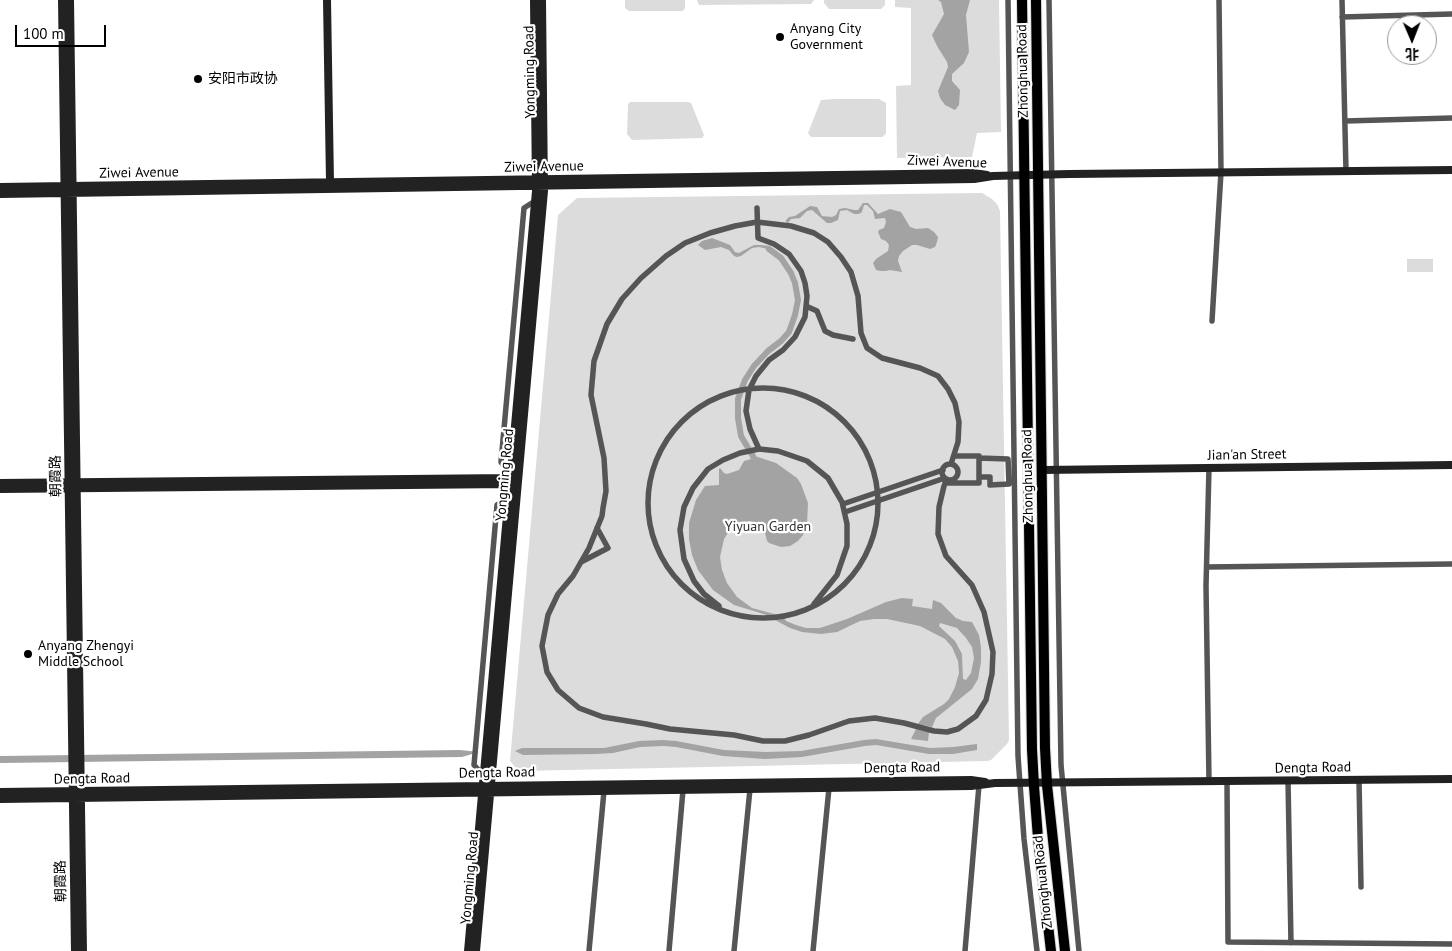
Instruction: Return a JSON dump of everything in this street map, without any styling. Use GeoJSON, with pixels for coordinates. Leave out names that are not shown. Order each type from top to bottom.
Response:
{"type":"FeatureCollection","features":[{"type":"Feature","properties":{"kind":"highway","name":"Zhonghua Road"},"geometry":{"type":"LineString","coordinates":[[1022,0],[1034,783],[1051,951]]}},
{"type":"Feature","properties":{"kind":"highway","name":"Zhonghua Road"},"geometry":{"type":"LineString","coordinates":[[1036,0],[1047,783],[1064,951]]}},
{"type":"Feature","properties":{"kind":"street","name":"朝霞路"},"geometry":{"type":"LineString","coordinates":[[62,0],[68,189],[77,795],[83,951]]}},
{"type":"Feature","properties":{"kind":"street","name":"朝霞路"},"geometry":{"type":"LineString","coordinates":[[68,189],[70,0]]}},
{"type":"Feature","properties":{"kind":"street"},"geometry":{"type":"LineString","coordinates":[[327,0],[330,182]]}},
{"type":"Feature","properties":{"kind":"street","name":"Yongming Road"},"geometry":{"type":"LineString","coordinates":[[468,951],[487,789],[484,776],[508,497],[535,201],[540,182],[534,0]]}},
{"type":"Feature","properties":{"kind":"street","name":"Yongming Road"},"geometry":{"type":"LineString","coordinates":[[476,951],[487,789],[540,182],[542,0]]}},
{"type":"Feature","properties":{"kind":"street"},"geometry":{"type":"LineString","coordinates":[[1008,0],[1018,756],[1024,838],[1037,951]]}},
{"type":"Feature","properties":{"kind":"street"},"geometry":{"type":"LineString","coordinates":[[1049,0],[1060,755],[1079,951]]}},
{"type":"Feature","properties":{"kind":"street"},"geometry":{"type":"LineString","coordinates":[[1212,321],[1221,172],[1219,0]]}},
{"type":"Feature","properties":{"kind":"street"},"geometry":{"type":"LineString","coordinates":[[1342,0],[1346,171]]}},
{"type":"Feature","properties":{"kind":"street"},"geometry":{"type":"LineString","coordinates":[[1342,17],[1452,14]]}},
{"type":"Feature","properties":{"kind":"street"},"geometry":{"type":"LineString","coordinates":[[1345,121],[1452,118]]}},
{"type":"Feature","properties":{"kind":"street","name":"Ziwei Avenue"},"geometry":{"type":"LineString","coordinates":[[0,187],[68,189],[974,173],[993,176],[1452,170]]}},
{"type":"Feature","properties":{"kind":"street","name":"Ziwei Avenue"},"geometry":{"type":"LineString","coordinates":[[0,194],[68,189],[330,182],[540,182]]}},
{"type":"Feature","properties":{"kind":"street"},"geometry":{"type":"LineString","coordinates":[[755,450],[746,411],[749,390],[756,376],[769,360],[783,350],[795,336],[805,317],[806,306],[806,289],[801,271],[789,254],[774,244],[758,238],[757,208]]}},
{"type":"Feature","properties":{"kind":"street"},"geometry":{"type":"LineString","coordinates":[[843,504],[942,470],[951,464],[958,442],[959,422],[955,403],[948,389],[938,376],[920,368],[882,358],[867,348],[861,333],[858,296],[851,272],[828,242],[814,233],[791,226],[757,222],[710,233],[685,243],[666,256],[641,278],[622,300],[607,324],[594,362],[591,395],[604,458],[606,491],[602,516],[589,548],[573,576],[558,594],[548,614],[542,646],[547,672],[558,690],[578,708],[603,717],[670,729],[785,742],[849,721],[875,718],[934,731],[947,732],[958,729],[976,716],[986,700],[992,674],[993,652],[984,612],[972,585],[946,556],[938,534],[938,507],[946,480],[942,470]]}},
{"type":"Feature","properties":{"kind":"street"},"geometry":{"type":"LineString","coordinates":[[806,306],[817,311],[825,331],[833,336],[853,339]]}},
{"type":"Feature","properties":{"kind":"street"},"geometry":{"type":"LineString","coordinates":[[759,389],[784,390],[812,400],[828,408],[844,422],[857,437],[868,459],[877,486],[877,493],[877,518],[872,542],[863,560],[850,578],[838,591],[823,602],[793,614],[770,619],[754,618],[728,612],[702,601],[684,587],[664,566],[656,548],[649,513],[652,478],[658,457],[666,442],[679,425],[692,412],[724,395],[759,389]]}},
{"type":"Feature","properties":{"kind":"street"},"geometry":{"type":"LineString","coordinates":[[728,612],[704,594],[694,581],[684,559],[680,530],[684,507],[693,488],[708,469],[723,460],[755,450],[778,451],[807,461],[828,478],[843,504],[847,524],[847,546],[837,575],[812,606]]}},
{"type":"Feature","properties":{"kind":"street"},"geometry":{"type":"LineString","coordinates":[[954,456],[1008,458],[1009,484],[990,485],[990,477],[979,477]]}},
{"type":"Feature","properties":{"kind":"street"},"geometry":{"type":"LineString","coordinates":[[946,480],[979,483],[979,458]]}},
{"type":"Feature","properties":{"kind":"street"},"geometry":{"type":"LineString","coordinates":[[845,512],[946,480],[953,480],[957,476],[958,471],[956,466],[951,464]]}},
{"type":"Feature","properties":{"kind":"street","name":"Jian'an Street"},"geometry":{"type":"LineString","coordinates":[[1042,470],[1452,464]]}},
{"type":"Feature","properties":{"kind":"street"},"geometry":{"type":"LineString","coordinates":[[1209,468],[1207,567],[1209,781]]}},
{"type":"Feature","properties":{"kind":"street"},"geometry":{"type":"LineString","coordinates":[[0,483],[72,485],[510,479]]}},
{"type":"Feature","properties":{"kind":"street"},"geometry":{"type":"LineString","coordinates":[[0,489],[72,485]]}},
{"type":"Feature","properties":{"kind":"street"},"geometry":{"type":"LineString","coordinates":[[581,562],[608,548],[597,528]]}},
{"type":"Feature","properties":{"kind":"street"},"geometry":{"type":"LineString","coordinates":[[1207,567],[1452,564]]}},
{"type":"Feature","properties":{"kind":"street","name":"Dengta Road"},"geometry":{"type":"LineString","coordinates":[[0,799],[77,795],[971,780],[995,783],[1062,783],[1452,779]]}},
{"type":"Feature","properties":{"kind":"street"},"geometry":{"type":"LineString","coordinates":[[1288,780],[1291,943]]}},
{"type":"Feature","properties":{"kind":"street"},"geometry":{"type":"LineString","coordinates":[[1360,780],[1361,887]]}},
{"type":"Feature","properties":{"kind":"street"},"geometry":{"type":"LineString","coordinates":[[1227,781],[1228,942],[1452,944]]}},
{"type":"Feature","properties":{"kind":"street","name":"Dengta Road"},"geometry":{"type":"LineString","coordinates":[[487,789],[604,791],[979,785],[995,783]]}},
{"type":"Feature","properties":{"kind":"street"},"geometry":{"type":"LineString","coordinates":[[965,951],[979,785]]}},
{"type":"Feature","properties":{"kind":"street"},"geometry":{"type":"LineString","coordinates":[[813,951],[829,788]]}},
{"type":"Feature","properties":{"kind":"street"},"geometry":{"type":"LineString","coordinates":[[734,951],[750,789]]}},
{"type":"Feature","properties":{"kind":"street"},"geometry":{"type":"LineString","coordinates":[[669,951],[684,790]]}},
{"type":"Feature","properties":{"kind":"street"},"geometry":{"type":"LineString","coordinates":[[589,951],[604,791]]}},
{"type":"Feature","properties":{"kind":"street","name":"Dengta Road"},"geometry":{"type":"LineString","coordinates":[[0,792],[77,795]]}},
{"type":"Feature","properties":{"kind":"street","name":"朝霞路"},"geometry":{"type":"LineString","coordinates":[[75,951],[77,795]]}},
{"type":"Feature","properties":{"kind":"street"},"geometry":{"type":"LineString","coordinates":[[1300,943],[1300,951]]}},
{"type":"Feature","properties":{"kind":"street"},"geometry":{"type":"LineString","coordinates":[[1366,943],[1366,951]]}},
{"type":"Feature","properties":{"kind":"green space"},"geometry":{"type":"Polygon","coordinates":[[[625,0],[685,0],[685,8],[683,11],[629,11],[625,8],[625,0]]]}},
{"type":"Feature","properties":{"kind":"green space"},"geometry":{"type":"Polygon","coordinates":[[[697,0],[814,0],[811,4],[699,5],[697,0]]]}},
{"type":"Feature","properties":{"kind":"green space"},"geometry":{"type":"Polygon","coordinates":[[[824,0],[885,0],[885,5],[881,9],[829,9],[824,0]]]}},
{"type":"Feature","properties":{"kind":"green space"},"geometry":{"type":"Polygon","coordinates":[[[895,0],[999,0],[1001,132],[977,133],[972,157],[897,158],[896,86],[911,85],[911,8],[895,7],[895,0]]]}},
{"type":"Feature","properties":{"kind":"green space"},"geometry":{"type":"Polygon","coordinates":[[[879,99],[886,103],[886,133],[883,137],[811,137],[808,133],[821,100],[879,99]]]}},
{"type":"Feature","properties":{"kind":"green space"},"geometry":{"type":"Polygon","coordinates":[[[630,102],[691,103],[704,135],[702,138],[632,140],[627,134],[628,104],[630,102]]]}},
{"type":"Feature","properties":{"kind":"green space","name":"Yiyuan Garden"},"geometry":{"type":"Polygon","coordinates":[[[982,193],[997,204],[1000,211],[1009,740],[1007,744],[991,760],[987,761],[520,771],[516,768],[510,761],[558,215],[577,198],[982,193]]]}},
{"type":"Feature","properties":{"kind":"green space"},"geometry":{"type":"Polygon","coordinates":[[[1407,259],[1433,259],[1433,272],[1407,272],[1407,259]]]}},
{"type":"Feature","properties":{"kind":"shaded area"},"geometry":{"type":"Polygon","coordinates":[[[938,0],[970,0],[966,15],[969,52],[964,63],[952,74],[952,81],[960,90],[959,105],[955,110],[945,105],[938,91],[948,67],[932,35],[944,14],[941,2],[938,0]]]}},
{"type":"Feature","properties":{"kind":"shaded area"},"geometry":{"type":"Polygon","coordinates":[[[863,203],[868,203],[878,214],[890,209],[901,212],[910,227],[916,229],[928,228],[938,237],[935,247],[930,249],[912,245],[899,256],[898,261],[902,272],[881,271],[876,270],[873,263],[888,251],[889,245],[881,239],[878,232],[884,228],[886,222],[885,218],[875,219],[873,211],[867,205],[864,205],[862,212],[859,214],[854,214],[847,210],[840,211],[838,220],[831,223],[827,223],[812,210],[807,211],[800,218],[791,219],[788,223],[786,222],[789,217],[795,216],[810,206],[817,207],[822,216],[832,217],[836,215],[839,209],[858,210],[863,203]]]}},
{"type":"Feature","properties":{"kind":"shaded area"},"geometry":{"type":"Polygon","coordinates":[[[712,238],[730,245],[735,252],[739,253],[754,245],[770,246],[768,249],[752,248],[737,257],[729,250],[721,247],[705,250],[698,245],[702,241],[712,238]]]}},
{"type":"Feature","properties":{"kind":"shaded area"},"geometry":{"type":"Polygon","coordinates":[[[758,457],[776,463],[797,478],[808,503],[807,525],[803,535],[790,546],[781,547],[769,543],[764,529],[751,521],[739,522],[733,525],[724,539],[720,557],[727,583],[737,597],[752,608],[778,615],[770,616],[734,605],[713,590],[698,570],[692,555],[689,539],[689,523],[696,500],[705,486],[719,485],[719,469],[727,474],[739,470],[744,461],[758,457]]]}},
{"type":"Feature","properties":{"kind":"shaded area"},"geometry":{"type":"Polygon","coordinates":[[[902,598],[913,599],[912,606],[932,609],[933,600],[941,603],[956,618],[972,622],[979,635],[981,662],[978,679],[972,689],[936,718],[932,727],[918,724],[923,717],[949,699],[959,673],[958,661],[952,647],[945,639],[920,626],[887,619],[860,621],[837,632],[821,634],[802,632],[775,620],[784,618],[786,621],[806,628],[820,628],[847,619],[886,602],[902,598]],[[940,623],[939,626],[955,641],[962,654],[963,679],[966,680],[971,673],[974,658],[972,647],[957,628],[940,623]]]}},
{"type":"Feature","properties":{"kind":"shaded area"},"geometry":{"type":"Polygon","coordinates":[[[916,729],[929,732],[928,741],[911,739],[916,729]]]}},
{"type":"Feature","properties":{"kind":"shaded area"},"geometry":{"type":"Polygon","coordinates":[[[876,739],[930,748],[977,744],[977,750],[953,754],[929,754],[876,745],[802,757],[765,759],[723,756],[663,746],[640,747],[613,753],[595,754],[523,755],[515,751],[522,748],[604,748],[639,741],[663,740],[724,750],[801,751],[876,739]]]}},
{"type":"Feature","properties":{"kind":"shaded area"},"geometry":{"type":"Polygon","coordinates":[[[460,750],[479,752],[462,757],[0,763],[0,756],[460,750]]]}},
{"type":"Feature","properties":{"kind":"waterway"},"geometry":{"type":"LineString","coordinates":[[754,458],[741,436],[738,418],[738,399],[745,380],[754,366],[789,332],[798,300],[791,273],[781,258],[769,249]]}},
{"type":"Feature","properties":{"kind":"place","name":"Anyang City Government"},"geometry":{"type":"Point","coordinates":[780,37]}},
{"type":"Feature","properties":{"kind":"place","name":"安阳市政协"},"geometry":{"type":"Point","coordinates":[198,79]}},
{"type":"Feature","properties":{"kind":"place","name":"Anyang Zhengyi Middle School"},"geometry":{"type":"Point","coordinates":[28,654]}}]}
